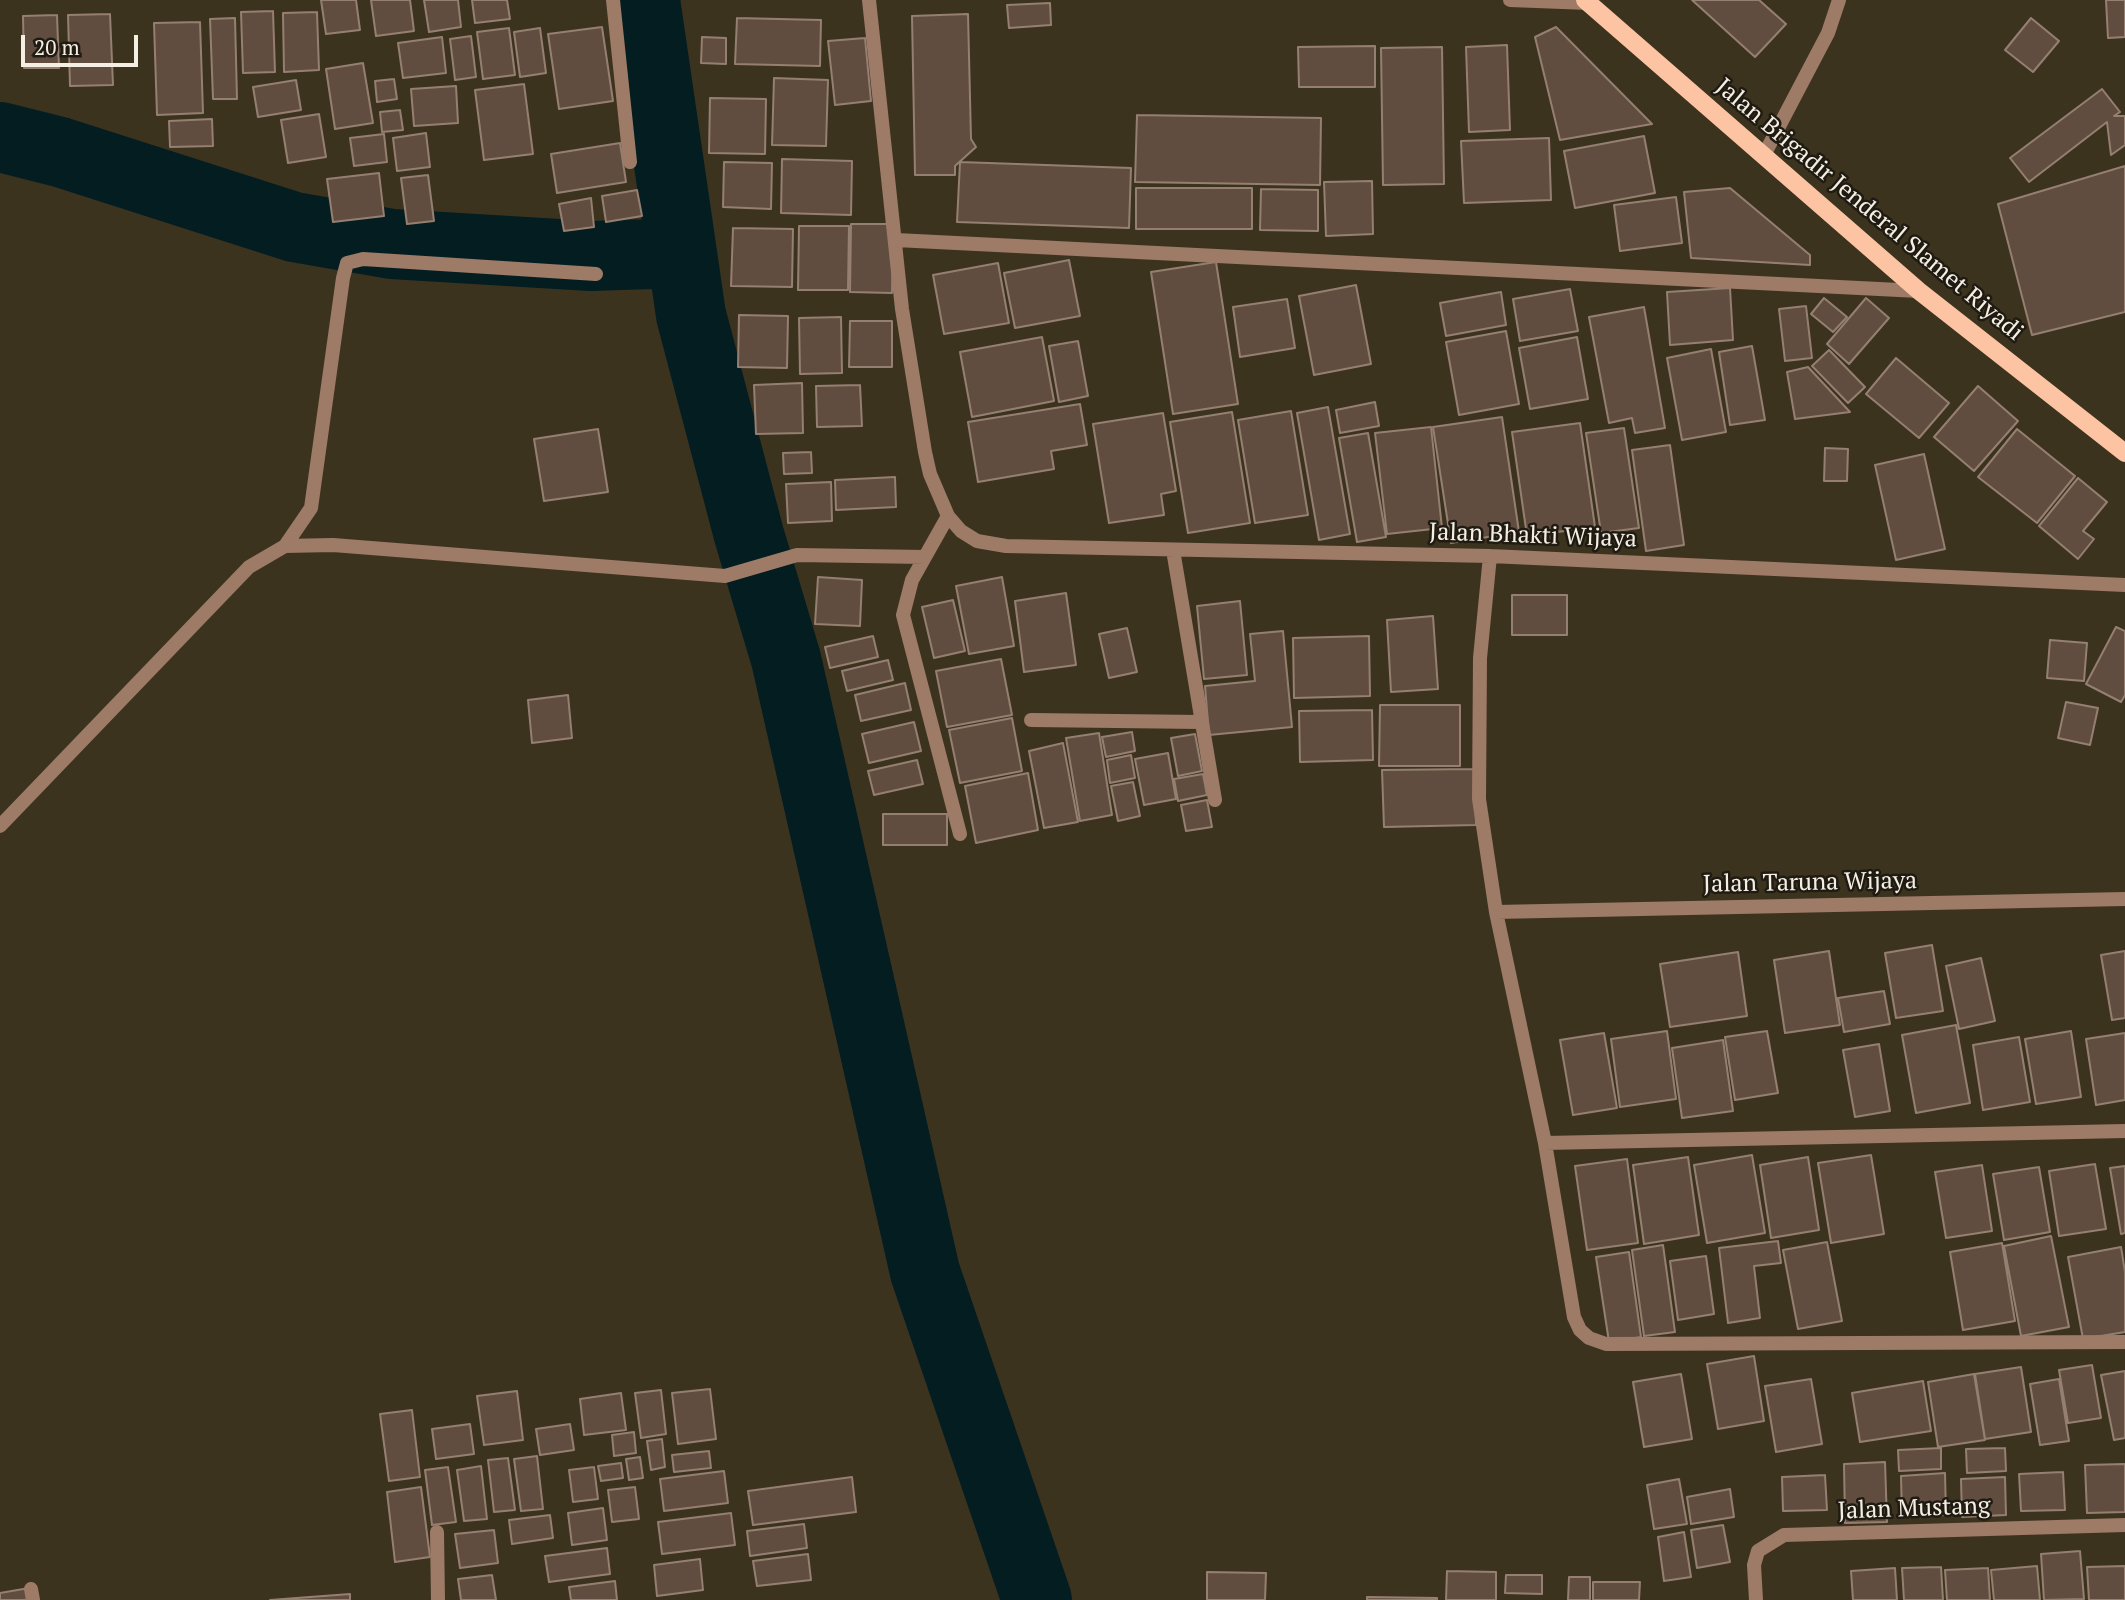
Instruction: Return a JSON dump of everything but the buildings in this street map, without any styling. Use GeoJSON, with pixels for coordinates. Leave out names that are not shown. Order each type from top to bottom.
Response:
{"type":"FeatureCollection","features":[{"type":"Feature","properties":{"kind":"main road","name":"Jalan Brigadir Jenderal Slamet Riyadi"},"geometry":{"type":"LineString","coordinates":[[1587,1],[1919,291],[2125,453]]}},
{"type":"Feature","properties":{"kind":"street"},"geometry":{"type":"LineString","coordinates":[[613,0],[630,162]]}},
{"type":"Feature","properties":{"kind":"street"},"geometry":{"type":"LineString","coordinates":[[869,0],[902,309],[925,452],[930,474],[948,516],[907,591],[903,615],[960,834]]}},
{"type":"Feature","properties":{"kind":"street"},"geometry":{"type":"LineString","coordinates":[[1510,0],[1587,1]]}},
{"type":"Feature","properties":{"kind":"street"},"geometry":{"type":"LineString","coordinates":[[1764,156],[1828,33],[1839,0]]}},
{"type":"Feature","properties":{"kind":"street"},"geometry":{"type":"LineString","coordinates":[[896,240],[1919,291]]}},
{"type":"Feature","properties":{"kind":"street"},"geometry":{"type":"LineString","coordinates":[[0,826],[249,567],[285,546],[311,508],[342,278],[347,263],[363,260],[596,274]]}},
{"type":"Feature","properties":{"kind":"street","name":"Jalan Bhakti Wijaya"},"geometry":{"type":"LineString","coordinates":[[948,516],[961,531],[977,541],[1006,546],[1490,556],[2125,585]]}},
{"type":"Feature","properties":{"kind":"street"},"geometry":{"type":"LineString","coordinates":[[285,546],[346,546],[725,576],[797,555],[925,557]]}},
{"type":"Feature","properties":{"kind":"street"},"geometry":{"type":"LineString","coordinates":[[1173,550],[1215,800]]}},
{"type":"Feature","properties":{"kind":"street"},"geometry":{"type":"LineString","coordinates":[[1490,556],[1480,658],[1479,785],[1496,912],[1545,1143],[1574,1317],[1589,1338],[1606,1344],[2125,1342]]}},
{"type":"Feature","properties":{"kind":"street"},"geometry":{"type":"LineString","coordinates":[[1031,720],[1200,722]]}},
{"type":"Feature","properties":{"kind":"street","name":"Jalan Taruna Wijaya"},"geometry":{"type":"LineString","coordinates":[[1496,912],[2125,899]]}},
{"type":"Feature","properties":{"kind":"street"},"geometry":{"type":"LineString","coordinates":[[1545,1143],[2125,1131]]}},
{"type":"Feature","properties":{"kind":"street","name":"Jalan Mustang"},"geometry":{"type":"LineString","coordinates":[[1756,1600],[1754,1565],[1758,1551],[1784,1535],[2125,1525]]}},
{"type":"Feature","properties":{"kind":"street"},"geometry":{"type":"LineString","coordinates":[[437,1532],[438,1600]]}},
{"type":"Feature","properties":{"kind":"waterway"},"geometry":{"type":"LineString","coordinates":[[645,0],[691,315],[749,535],[786,659],[925,1272],[1037,1600]]}},
{"type":"Feature","properties":{"kind":"waterway"},"geometry":{"type":"LineString","coordinates":[[0,137],[60,152],[294,227],[392,244],[591,256],[682,253]]}}]}
